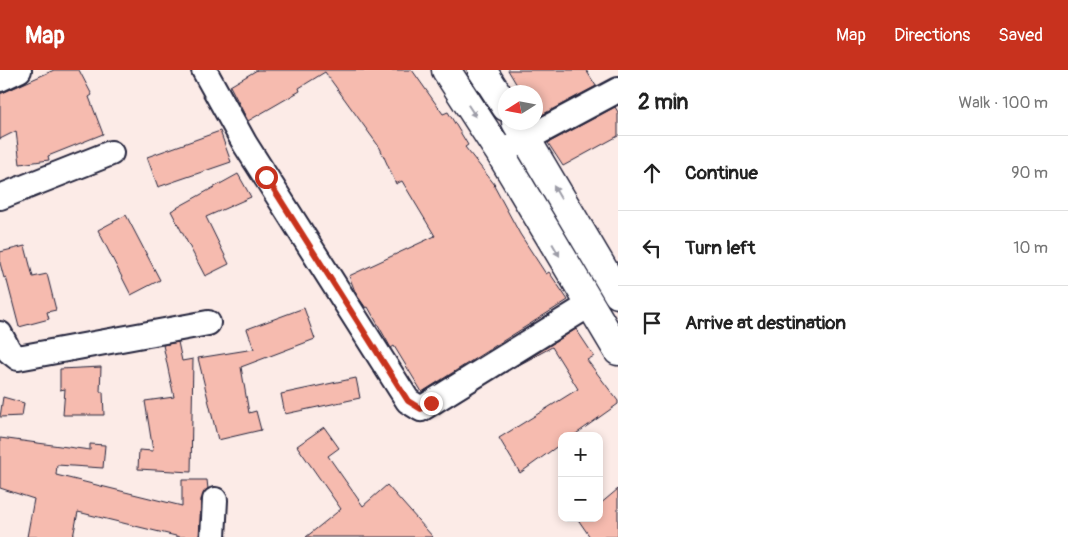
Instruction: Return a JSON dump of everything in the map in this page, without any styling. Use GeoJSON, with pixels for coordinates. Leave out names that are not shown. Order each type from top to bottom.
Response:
{"type":"FeatureCollection","features":[{"type":"Feature","properties":{"kind":"main road"},"geometry":{"type":"LineString","coordinates":[[446,70],[500,153],[618,351]]}},
{"type":"Feature","properties":{"kind":"main road"},"geometry":{"type":"LineString","coordinates":[[482,70],[498,95]]}},
{"type":"Feature","properties":{"kind":"main road"},"geometry":{"type":"LineString","coordinates":[[521,131],[611,267],[618,294]]}},
{"type":"Feature","properties":{"kind":"street"},"geometry":{"type":"LineString","coordinates":[[0,80],[19,70]]}},
{"type":"Feature","properties":{"kind":"street"},"geometry":{"type":"LineString","coordinates":[[204,70],[245,144],[408,401],[421,409],[589,304]]}},
{"type":"Feature","properties":{"kind":"street"},"geometry":{"type":"LineString","coordinates":[[500,153],[521,131],[618,90]]}},
{"type":"Feature","properties":{"kind":"street"},"geometry":{"type":"LineString","coordinates":[[0,197],[111,153]]}},
{"type":"Feature","properties":{"kind":"street"},"geometry":{"type":"LineString","coordinates":[[0,334],[9,351],[18,358],[208,323]]}},
{"type":"Feature","properties":{"kind":"street"},"geometry":{"type":"LineString","coordinates":[[213,537],[215,500]]}},
{"type":"Feature","properties":{"kind":"building"},"geometry":{"type":"Polygon","coordinates":[[[54,70],[79,70],[92,95],[89,97],[103,134],[48,156],[49,160],[20,164],[16,131],[0,139],[0,94],[54,70]]]}},
{"type":"Feature","properties":{"kind":"building"},"geometry":{"type":"Polygon","coordinates":[[[257,70],[412,70],[443,114],[448,112],[468,145],[465,147],[495,185],[520,234],[546,274],[549,272],[568,300],[422,392],[394,346],[391,348],[368,307],[366,308],[356,294],[349,276],[435,236],[402,181],[396,184],[380,148],[325,72],[299,88],[300,91],[248,121],[230,86],[257,70]]]}},
{"type":"Feature","properties":{"kind":"building"},"geometry":{"type":"Polygon","coordinates":[[[508,70],[586,70],[596,86],[543,114],[543,85],[517,85],[508,70]]]}},
{"type":"Feature","properties":{"kind":"building"},"geometry":{"type":"Polygon","coordinates":[[[615,107],[618,112],[618,136],[563,166],[548,143],[615,107]]]}},
{"type":"Feature","properties":{"kind":"building"},"geometry":{"type":"Polygon","coordinates":[[[220,131],[231,162],[158,187],[147,157],[220,131]]]}},
{"type":"Feature","properties":{"kind":"building"},"geometry":{"type":"Polygon","coordinates":[[[238,174],[251,197],[206,217],[229,264],[205,276],[171,211],[238,174]]]}},
{"type":"Feature","properties":{"kind":"building"},"geometry":{"type":"Polygon","coordinates":[[[126,215],[160,280],[131,295],[98,230],[126,215]]]}},
{"type":"Feature","properties":{"kind":"building"},"geometry":{"type":"Polygon","coordinates":[[[25,246],[33,277],[47,274],[56,310],[47,312],[49,319],[19,327],[6,277],[4,278],[0,263],[0,252],[25,246]]]}},
{"type":"Feature","properties":{"kind":"building"},"geometry":{"type":"Polygon","coordinates":[[[304,308],[315,339],[241,367],[249,413],[256,411],[261,430],[218,440],[198,358],[254,349],[247,329],[304,308]]]}},
{"type":"Feature","properties":{"kind":"building"},"geometry":{"type":"Polygon","coordinates":[[[576,329],[594,356],[587,360],[618,401],[618,404],[579,432],[558,432],[558,446],[520,473],[499,438],[578,389],[552,347],[517,366],[576,329]]]}},
{"type":"Feature","properties":{"kind":"building"},"geometry":{"type":"Polygon","coordinates":[[[178,342],[182,361],[193,359],[191,472],[138,469],[139,450],[153,451],[145,401],[174,397],[163,345],[178,342]]]}},
{"type":"Feature","properties":{"kind":"building"},"geometry":{"type":"Polygon","coordinates":[[[101,367],[100,392],[103,392],[104,415],[63,415],[65,389],[60,390],[60,369],[101,367]]]}},
{"type":"Feature","properties":{"kind":"building"},"geometry":{"type":"Polygon","coordinates":[[[356,378],[360,398],[285,414],[281,394],[356,378]]]}},
{"type":"Feature","properties":{"kind":"building"},"geometry":{"type":"Polygon","coordinates":[[[3,397],[24,403],[22,416],[0,417],[3,397]]]}},
{"type":"Feature","properties":{"kind":"building"},"geometry":{"type":"Polygon","coordinates":[[[324,427],[339,448],[328,456],[363,506],[387,485],[433,537],[306,537],[341,509],[297,446],[324,427]]]}},
{"type":"Feature","properties":{"kind":"building"},"geometry":{"type":"Polygon","coordinates":[[[0,438],[90,450],[90,444],[105,445],[103,468],[57,465],[56,475],[182,506],[182,480],[207,480],[208,489],[201,499],[199,537],[180,537],[78,512],[73,537],[27,537],[34,499],[0,488],[0,438]]]}},
{"type":"Feature","properties":{"kind":"building"},"geometry":{"type":"Polygon","coordinates":[[[618,489],[618,537],[590,537],[580,522],[603,522],[603,502],[618,489]]]}},
{"type":"Feature","properties":{"kind":"route"},"geometry":{"type":"LineString","coordinates":[[266,177],[408,401],[421,409],[431,403]]}}]}
